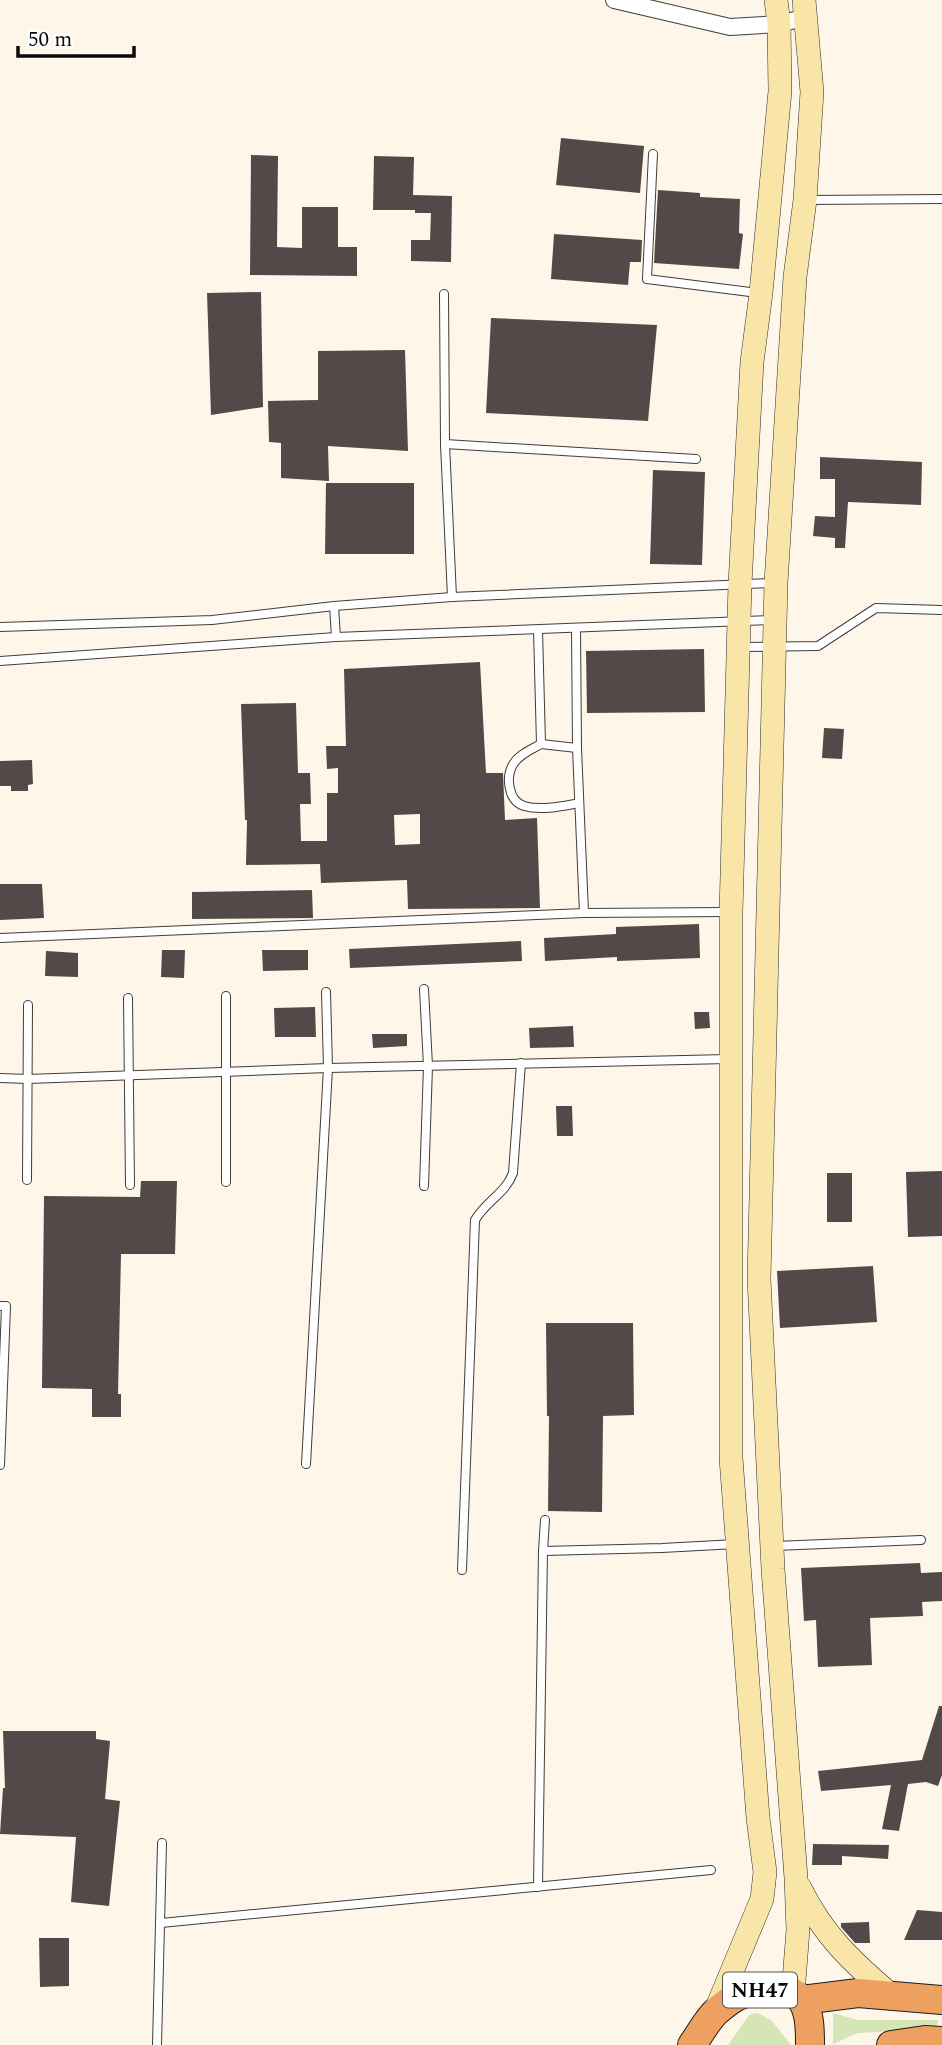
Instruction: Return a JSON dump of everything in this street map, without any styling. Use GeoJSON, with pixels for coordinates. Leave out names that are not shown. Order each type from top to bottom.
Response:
{"type":"FeatureCollection","features":[{"type":"Feature","properties":{"kind":"highway","name":"NH47"},"geometry":{"type":"LineString","coordinates":[[692,2045],[715,2012],[737,1996],[759,1990],[778,1990],[798,1996],[809,2020],[810,2045]]}},
{"type":"Feature","properties":{"kind":"highway"},"geometry":{"type":"LineString","coordinates":[[798,1996],[858,1993],[933,1999]]}},
{"type":"Feature","properties":{"kind":"highway"},"geometry":{"type":"LineString","coordinates":[[891,2045],[933,2040]]}},
{"type":"Feature","properties":{"kind":"main road"},"geometry":{"type":"LineString","coordinates":[[715,2012],[762,1899],[765,1872],[758,1818],[731,1458],[731,912],[740,584],[752,362],[780,91],[776,0]]}},
{"type":"Feature","properties":{"kind":"main road"},"geometry":{"type":"LineString","coordinates":[[798,1996],[796,1878],[772,1546],[760,1279],[776,583],[796,277],[812,92],[806,9]]}},
{"type":"Feature","properties":{"kind":"main road"},"geometry":{"type":"LineString","coordinates":[[796,1878],[829,1937],[863,1972],[892,1996]]}},
{"type":"Feature","properties":{"kind":"street"},"geometry":{"type":"LineString","coordinates":[[614,0],[730,27],[779,24],[806,9]]}},
{"type":"Feature","properties":{"kind":"lane"},"geometry":{"type":"LineString","coordinates":[[653,154],[647,279],[761,293]]}},
{"type":"Feature","properties":{"kind":"lane"},"geometry":{"type":"LineString","coordinates":[[804,200],[942,199]]}},
{"type":"Feature","properties":{"kind":"lane"},"geometry":{"type":"LineString","coordinates":[[444,294],[452,597]]}},
{"type":"Feature","properties":{"kind":"lane"},"geometry":{"type":"LineString","coordinates":[[446,444],[696,459]]}},
{"type":"Feature","properties":{"kind":"lane"},"geometry":{"type":"LineString","coordinates":[[0,627],[212,620],[334,606],[452,597],[776,583]]}},
{"type":"Feature","properties":{"kind":"lane"},"geometry":{"type":"LineString","coordinates":[[334,606],[336,637]]}},
{"type":"Feature","properties":{"kind":"lane"},"geometry":{"type":"LineString","coordinates":[[739,647],[818,646],[876,608],[942,610]]}},
{"type":"Feature","properties":{"kind":"lane"},"geometry":{"type":"LineString","coordinates":[[0,661],[336,637],[776,620]]}},
{"type":"Feature","properties":{"kind":"lane"},"geometry":{"type":"LineString","coordinates":[[576,629],[577,748],[584,913]]}},
{"type":"Feature","properties":{"kind":"lane"},"geometry":{"type":"LineString","coordinates":[[538,630],[541,744]]}},
{"type":"Feature","properties":{"kind":"lane"},"geometry":{"type":"LineString","coordinates":[[577,748],[541,744],[512,765],[510,777],[513,798],[523,805],[533,807],[579,803]]}},
{"type":"Feature","properties":{"kind":"lane"},"geometry":{"type":"LineString","coordinates":[[0,938],[584,913],[731,912]]}},
{"type":"Feature","properties":{"kind":"lane"},"geometry":{"type":"LineString","coordinates":[[424,989],[428,1066],[424,1186]]}},
{"type":"Feature","properties":{"kind":"lane"},"geometry":{"type":"LineString","coordinates":[[306,1464],[328,1068],[326,992]]}},
{"type":"Feature","properties":{"kind":"lane"},"geometry":{"type":"LineString","coordinates":[[226,996],[226,1182]]}},
{"type":"Feature","properties":{"kind":"lane"},"geometry":{"type":"LineString","coordinates":[[128,998],[130,1185]]}},
{"type":"Feature","properties":{"kind":"lane"},"geometry":{"type":"LineString","coordinates":[[27,1180],[28,1004]]}},
{"type":"Feature","properties":{"kind":"lane"},"geometry":{"type":"LineString","coordinates":[[0,1078],[731,1059]]}},
{"type":"Feature","properties":{"kind":"lane"},"geometry":{"type":"LineString","coordinates":[[462,1570],[475,1220],[481,1209],[508,1186],[513,1173],[521,1063]]}},
{"type":"Feature","properties":{"kind":"lane"},"geometry":{"type":"LineString","coordinates":[[0,1465],[3,1306]]}},
{"type":"Feature","properties":{"kind":"lane"},"geometry":{"type":"LineString","coordinates":[[538,1887],[545,1520]]}},
{"type":"Feature","properties":{"kind":"lane"},"geometry":{"type":"LineString","coordinates":[[772,1546],[921,1540]]}},
{"type":"Feature","properties":{"kind":"lane"},"geometry":{"type":"LineString","coordinates":[[543,1551],[737,1544]]}},
{"type":"Feature","properties":{"kind":"lane"},"geometry":{"type":"LineString","coordinates":[[157,2045],[162,1843]]}},
{"type":"Feature","properties":{"kind":"lane"},"geometry":{"type":"LineString","coordinates":[[161,1923],[711,1870]]}},
{"type":"Feature","properties":{"kind":"green space"},"geometry":{"type":"Polygon","coordinates":[[[758,2013],[772,2021],[791,2045],[728,2045],[749,2015],[758,2013]]]}},
{"type":"Feature","properties":{"kind":"green space"},"geometry":{"type":"Polygon","coordinates":[[[833,2013],[858,2020],[938,2020],[936,2029],[858,2033],[833,2044],[833,2013]]]}},
{"type":"Feature","properties":{"kind":"building"},"geometry":{"type":"Polygon","coordinates":[[[561,138],[644,146],[640,193],[556,185],[561,138]]]}},
{"type":"Feature","properties":{"kind":"building"},"geometry":{"type":"Polygon","coordinates":[[[251,155],[278,156],[277,247],[302,248],[302,207],[338,207],[338,247],[357,247],[357,276],[250,275],[251,155]]]}},
{"type":"Feature","properties":{"kind":"building"},"geometry":{"type":"Polygon","coordinates":[[[374,156],[414,157],[413,195],[452,196],[451,262],[411,261],[411,240],[430,240],[431,213],[415,213],[415,210],[373,210],[374,156]]]}},
{"type":"Feature","properties":{"kind":"building"},"geometry":{"type":"Polygon","coordinates":[[[658,190],[700,193],[700,197],[740,199],[739,233],[743,234],[739,269],[654,263],[658,190]]]}},
{"type":"Feature","properties":{"kind":"building"},"geometry":{"type":"Polygon","coordinates":[[[554,234],[642,240],[641,262],[630,262],[628,285],[551,279],[554,234]]]}},
{"type":"Feature","properties":{"kind":"building"},"geometry":{"type":"Polygon","coordinates":[[[261,292],[263,407],[211,415],[207,293],[261,292]]]}},
{"type":"Feature","properties":{"kind":"building"},"geometry":{"type":"Polygon","coordinates":[[[491,318],[657,325],[648,421],[486,413],[491,318]]]}},
{"type":"Feature","properties":{"kind":"building"},"geometry":{"type":"Polygon","coordinates":[[[405,350],[408,451],[328,446],[329,481],[281,478],[281,443],[269,442],[268,401],[318,400],[318,351],[405,350]]]}},
{"type":"Feature","properties":{"kind":"building"},"geometry":{"type":"Polygon","coordinates":[[[820,457],[922,462],[921,505],[848,502],[845,548],[835,548],[835,538],[813,536],[815,516],[835,517],[835,479],[820,479],[820,457]]]}},
{"type":"Feature","properties":{"kind":"building"},"geometry":{"type":"Polygon","coordinates":[[[653,470],[705,472],[702,565],[650,564],[653,470]]]}},
{"type":"Feature","properties":{"kind":"building"},"geometry":{"type":"Polygon","coordinates":[[[326,483],[414,483],[414,554],[325,554],[326,483]]]}},
{"type":"Feature","properties":{"kind":"building"},"geometry":{"type":"Polygon","coordinates":[[[704,649],[705,712],[587,713],[586,651],[704,649]]]}},
{"type":"Feature","properties":{"kind":"building"},"geometry":{"type":"Polygon","coordinates":[[[480,662],[486,773],[503,773],[505,820],[537,818],[540,908],[408,909],[407,880],[321,883],[320,864],[246,865],[247,820],[241,704],[296,703],[298,773],[310,773],[311,804],[300,804],[301,841],[327,841],[327,793],[338,793],[338,768],[327,769],[326,746],[346,746],[344,669],[480,662]],[[420,814],[394,815],[395,845],[420,844],[420,814]]]}},
{"type":"Feature","properties":{"kind":"building"},"geometry":{"type":"Polygon","coordinates":[[[824,728],[844,729],[842,759],[822,758],[824,728]]]}},
{"type":"Feature","properties":{"kind":"building"},"geometry":{"type":"Polygon","coordinates":[[[32,760],[33,784],[28,785],[28,791],[11,791],[11,786],[0,786],[0,761],[32,760]]]}},
{"type":"Feature","properties":{"kind":"building"},"geometry":{"type":"Polygon","coordinates":[[[0,884],[42,884],[44,918],[0,920],[0,884]]]}},
{"type":"Feature","properties":{"kind":"building"},"geometry":{"type":"Polygon","coordinates":[[[312,890],[313,918],[192,919],[192,892],[312,890]]]}},
{"type":"Feature","properties":{"kind":"building"},"geometry":{"type":"Polygon","coordinates":[[[699,924],[700,958],[617,961],[617,957],[545,961],[544,938],[616,934],[616,927],[699,924]]]}},
{"type":"Feature","properties":{"kind":"building"},"geometry":{"type":"Polygon","coordinates":[[[521,941],[522,961],[350,968],[349,949],[521,941]]]}},
{"type":"Feature","properties":{"kind":"building"},"geometry":{"type":"Polygon","coordinates":[[[162,950],[185,950],[184,978],[161,977],[162,950]]]}},
{"type":"Feature","properties":{"kind":"building"},"geometry":{"type":"Polygon","coordinates":[[[262,950],[308,950],[308,970],[263,971],[262,950]]]}},
{"type":"Feature","properties":{"kind":"building"},"geometry":{"type":"Polygon","coordinates":[[[46,951],[78,953],[78,977],[45,976],[46,951]]]}},
{"type":"Feature","properties":{"kind":"building"},"geometry":{"type":"Polygon","coordinates":[[[315,1007],[316,1037],[275,1037],[274,1008],[315,1007]]]}},
{"type":"Feature","properties":{"kind":"building"},"geometry":{"type":"Polygon","coordinates":[[[694,1012],[709,1012],[710,1028],[695,1029],[694,1012]]]}},
{"type":"Feature","properties":{"kind":"building"},"geometry":{"type":"Polygon","coordinates":[[[573,1026],[574,1047],[530,1048],[529,1028],[573,1026]]]}},
{"type":"Feature","properties":{"kind":"building"},"geometry":{"type":"Polygon","coordinates":[[[372,1034],[407,1034],[407,1046],[373,1048],[372,1034]]]}},
{"type":"Feature","properties":{"kind":"building"},"geometry":{"type":"Polygon","coordinates":[[[556,1106],[572,1106],[573,1136],[557,1136],[556,1106]]]}},
{"type":"Feature","properties":{"kind":"building"},"geometry":{"type":"Polygon","coordinates":[[[942,1171],[942,1236],[908,1237],[906,1172],[942,1171]]]}},
{"type":"Feature","properties":{"kind":"building"},"geometry":{"type":"Polygon","coordinates":[[[827,1173],[852,1173],[852,1222],[827,1222],[827,1173]]]}},
{"type":"Feature","properties":{"kind":"building"},"geometry":{"type":"Polygon","coordinates":[[[141,1181],[177,1181],[175,1254],[121,1254],[118,1394],[121,1394],[121,1417],[92,1417],[92,1389],[42,1388],[44,1196],[140,1197],[141,1181]]]}},
{"type":"Feature","properties":{"kind":"building"},"geometry":{"type":"Polygon","coordinates":[[[873,1266],[877,1322],[780,1328],[777,1271],[873,1266]]]}},
{"type":"Feature","properties":{"kind":"building"},"geometry":{"type":"Polygon","coordinates":[[[546,1323],[633,1323],[634,1415],[603,1416],[602,1512],[548,1511],[546,1323]]]}},
{"type":"Feature","properties":{"kind":"building"},"geometry":{"type":"Polygon","coordinates":[[[920,1563],[921,1573],[942,1572],[942,1601],[922,1602],[923,1616],[870,1618],[872,1665],[818,1667],[816,1620],[804,1621],[801,1568],[920,1563]]]}},
{"type":"Feature","properties":{"kind":"building"},"geometry":{"type":"Polygon","coordinates":[[[939,1706],[942,1706],[942,1775],[938,1786],[926,1782],[908,1784],[899,1831],[882,1829],[891,1785],[821,1791],[818,1771],[922,1760],[939,1706]]]}},
{"type":"Feature","properties":{"kind":"building"},"geometry":{"type":"Polygon","coordinates":[[[3,1731],[96,1731],[96,1739],[110,1741],[105,1799],[120,1801],[109,1906],[71,1902],[76,1837],[0,1834],[5,1788],[3,1731]]]}},
{"type":"Feature","properties":{"kind":"building"},"geometry":{"type":"Polygon","coordinates":[[[813,1844],[889,1845],[888,1859],[842,1856],[842,1865],[812,1865],[813,1844]]]}},
{"type":"Feature","properties":{"kind":"building"},"geometry":{"type":"Polygon","coordinates":[[[917,1910],[942,1912],[942,1940],[904,1940],[917,1910]]]}},
{"type":"Feature","properties":{"kind":"building"},"geometry":{"type":"Polygon","coordinates":[[[869,1922],[870,1943],[855,1943],[841,1927],[841,1923],[869,1922]]]}},
{"type":"Feature","properties":{"kind":"building"},"geometry":{"type":"Polygon","coordinates":[[[39,1938],[69,1938],[69,1986],[40,1987],[39,1938]]]}}]}
